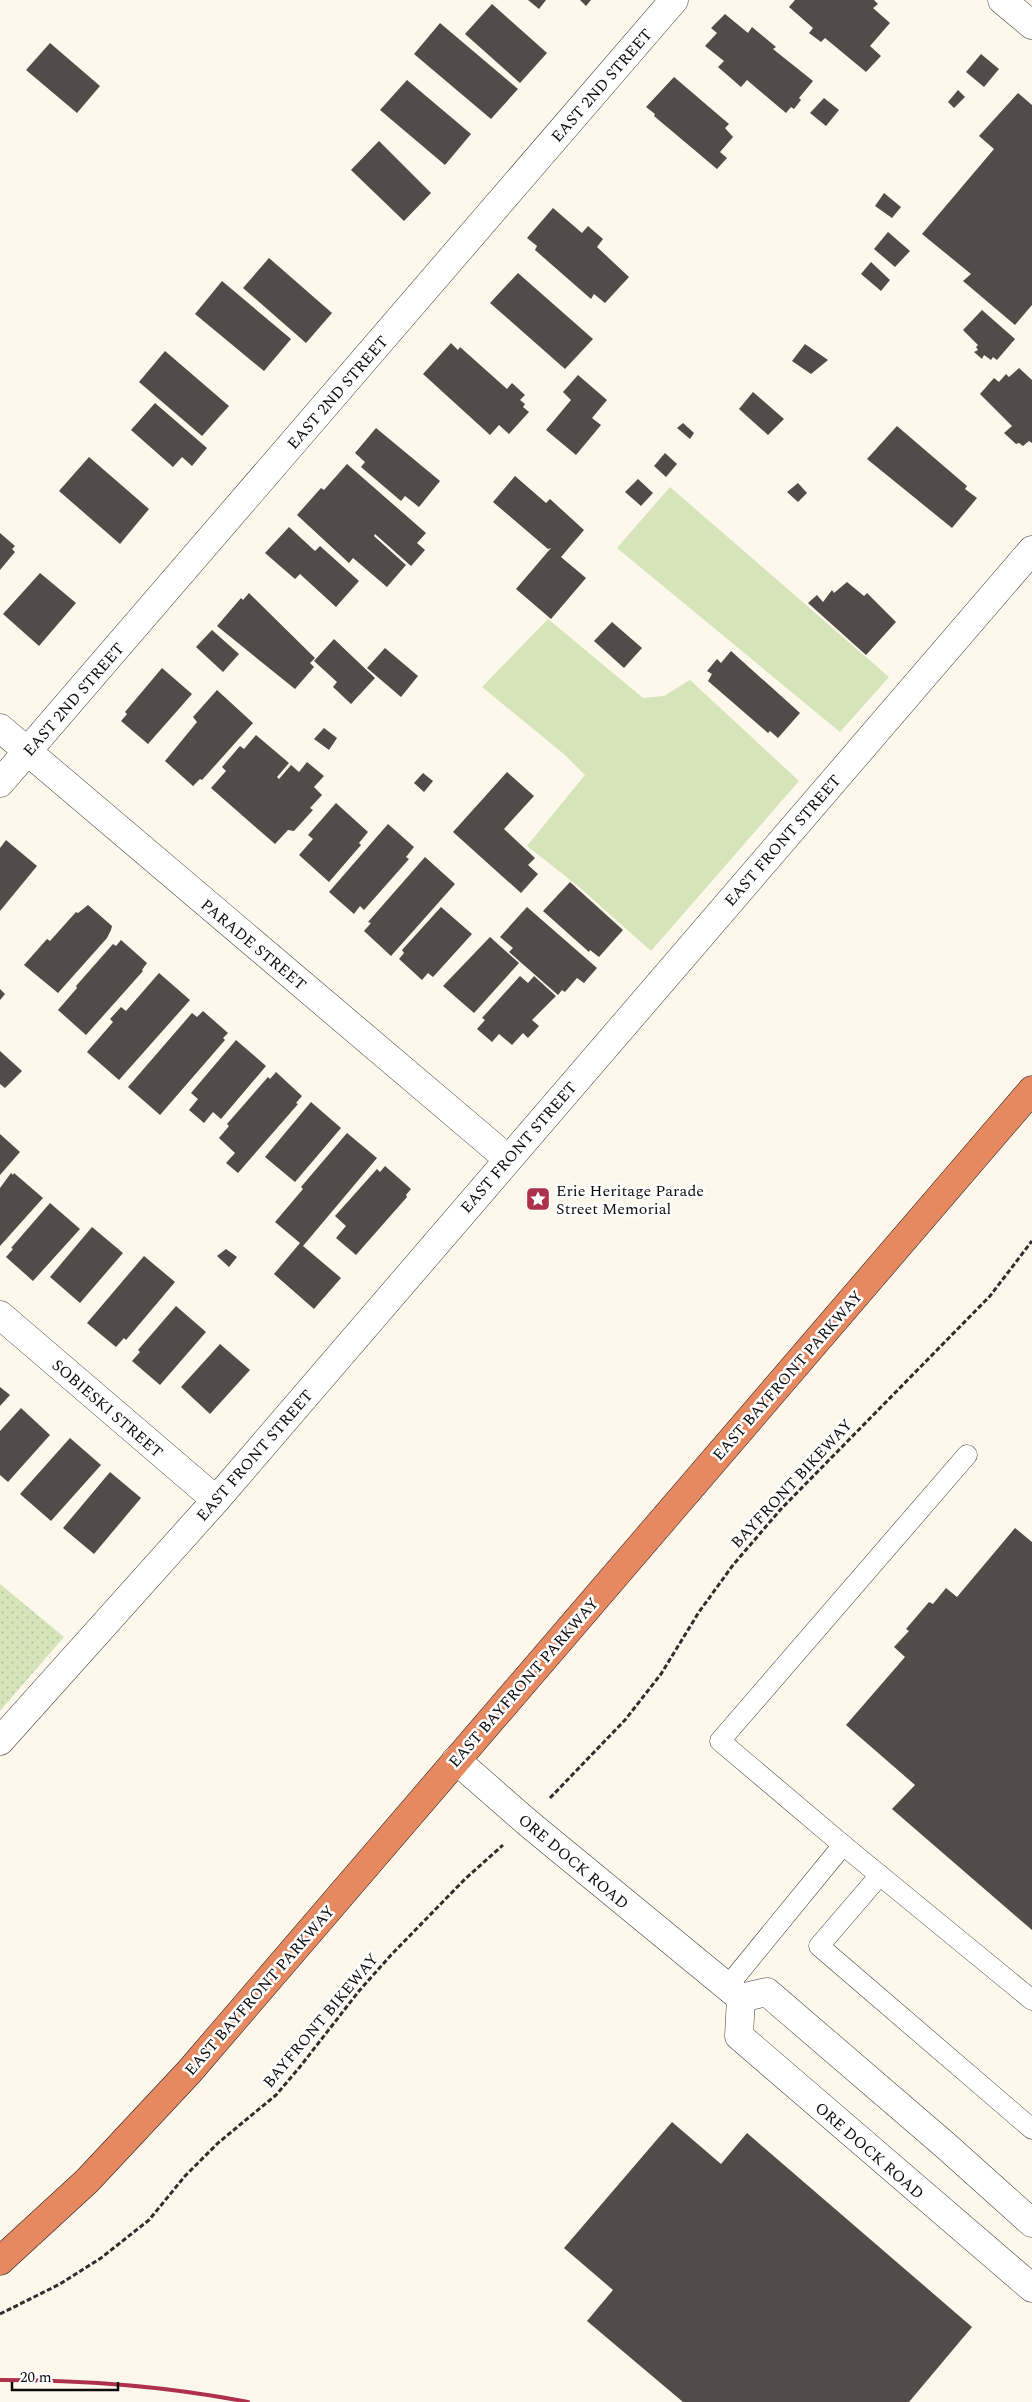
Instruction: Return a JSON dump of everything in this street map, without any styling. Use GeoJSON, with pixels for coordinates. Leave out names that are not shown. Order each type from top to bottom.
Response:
{"type":"FeatureCollection","features":[{"type":"Feature","properties":{"kind":"highway","name":"EAST BAYFRONT PARKWAY"},"geometry":{"type":"LineString","coordinates":[[0,2261],[81,2187],[157,2108],[1032,1090]]}},
{"type":"Feature","properties":{"kind":"street","name":"EAST 2ND STREET"},"geometry":{"type":"LineString","coordinates":[[0,784],[674,0]]}},
{"type":"Feature","properties":{"kind":"street"},"geometry":{"type":"LineString","coordinates":[[1002,0],[1032,25]]}},
{"type":"Feature","properties":{"kind":"street","name":"EAST FRONT STREET"},"geometry":{"type":"LineString","coordinates":[[0,1741],[216,1500],[1032,550]]}},
{"type":"Feature","properties":{"kind":"street","name":"PARADE STREET"},"geometry":{"type":"LineString","coordinates":[[0,728],[508,1159]]}},
{"type":"Feature","properties":{"kind":"street","name":"SOBIESKI STREET"},"geometry":{"type":"LineString","coordinates":[[0,1315],[216,1500]]}},
{"type":"Feature","properties":{"kind":"street","name":"ORE DOCK ROAD"},"geometry":{"type":"LineString","coordinates":[[456,1760],[734,1992],[739,2036],[1032,2288]]}},
{"type":"Feature","properties":{"kind":"street"},"geometry":{"type":"LineString","coordinates":[[734,1992],[767,1992],[945,2145],[1032,2223]]}},
{"type":"Feature","properties":{"kind":"lane"},"geometry":{"type":"LineString","coordinates":[[968,1455],[720,1741],[1032,2000]]}},
{"type":"Feature","properties":{"kind":"lane"},"geometry":{"type":"LineString","coordinates":[[734,1992],[843,1845]]}},
{"type":"Feature","properties":{"kind":"lane"},"geometry":{"type":"LineString","coordinates":[[880,1875],[819,1946],[1032,2129]]}},
{"type":"Feature","properties":{"kind":"path","name":"BAYFRONT BIKEWAY"},"geometry":{"type":"LineString","coordinates":[[587,1758],[625,1720],[662,1674],[716,1588],[781,1509],[990,1296],[1032,1241]]}},
{"type":"Feature","properties":{"kind":"path","name":"BAYFRONT BIKEWAY"},"geometry":{"type":"LineString","coordinates":[[0,2314],[60,2284],[102,2258],[149,2220],[185,2176],[218,2143],[276,2095],[359,1991],[465,1879]]}},
{"type":"Feature","properties":{"kind":"green space"},"geometry":{"type":"Polygon","coordinates":[[[670,487],[889,677],[840,732],[617,548],[670,487]]]}},
{"type":"Feature","properties":{"kind":"green space"},"geometry":{"type":"Polygon","coordinates":[[[548,619],[643,698],[664,696],[690,680],[799,781],[651,951],[578,886],[527,846],[585,775],[565,755],[482,687],[548,619]]]}},
{"type":"Feature","properties":{"kind":"green space"},"geometry":{"type":"Polygon","coordinates":[[[0,1584],[64,1637],[0,1711],[0,1584]]]}},
{"type":"Feature","properties":{"kind":"building"},"geometry":{"type":"Polygon","coordinates":[[[528,0],[546,0],[539,9],[528,0]]]}},
{"type":"Feature","properties":{"kind":"building"},"geometry":{"type":"Polygon","coordinates":[[[580,0],[591,0],[586,6],[580,0]]]}},
{"type":"Feature","properties":{"kind":"building"},"geometry":{"type":"Polygon","coordinates":[[[795,0],[874,0],[878,4],[873,8],[890,23],[870,46],[881,56],[866,72],[825,38],[821,42],[809,33],[813,28],[789,7],[795,0]]]}},
{"type":"Feature","properties":{"kind":"building"},"geometry":{"type":"Polygon","coordinates":[[[492,4],[547,53],[520,83],[465,34],[492,4]]]}},
{"type":"Feature","properties":{"kind":"building"},"geometry":{"type":"Polygon","coordinates":[[[725,14],[748,33],[752,27],[776,47],[773,49],[813,81],[799,98],[801,100],[794,109],[791,107],[786,113],[747,80],[741,87],[718,67],[724,61],[705,46],[717,33],[711,28],[725,14]]]}},
{"type":"Feature","properties":{"kind":"building"},"geometry":{"type":"Polygon","coordinates":[[[440,23],[518,89],[491,119],[414,54],[440,23]]]}},
{"type":"Feature","properties":{"kind":"building"},"geometry":{"type":"Polygon","coordinates":[[[50,43],[100,86],[77,113],[26,70],[50,43]]]}},
{"type":"Feature","properties":{"kind":"building"},"geometry":{"type":"Polygon","coordinates":[[[981,54],[999,69],[984,87],[966,72],[981,54]]]}},
{"type":"Feature","properties":{"kind":"building"},"geometry":{"type":"Polygon","coordinates":[[[674,77],[729,124],[725,128],[733,137],[720,152],[727,158],[717,169],[654,116],[655,114],[646,107],[674,77]]]}},
{"type":"Feature","properties":{"kind":"building"},"geometry":{"type":"Polygon","coordinates":[[[407,80],[471,134],[445,165],[380,110],[407,80]]]}},
{"type":"Feature","properties":{"kind":"building"},"geometry":{"type":"Polygon","coordinates":[[[958,90],[965,97],[954,108],[948,102],[958,90]]]}},
{"type":"Feature","properties":{"kind":"building"},"geometry":{"type":"Polygon","coordinates":[[[1018,93],[1032,105],[1032,305],[1015,325],[963,281],[971,274],[922,234],[994,149],[979,136],[1018,93]]]}},
{"type":"Feature","properties":{"kind":"building"},"geometry":{"type":"Polygon","coordinates":[[[824,98],[839,110],[826,126],[810,113],[824,98]]]}},
{"type":"Feature","properties":{"kind":"building"},"geometry":{"type":"Polygon","coordinates":[[[379,141],[431,193],[404,221],[351,170],[379,141]]]}},
{"type":"Feature","properties":{"kind":"building"},"geometry":{"type":"Polygon","coordinates":[[[884,193],[901,207],[892,218],[875,206],[884,193]]]}},
{"type":"Feature","properties":{"kind":"building"},"geometry":{"type":"Polygon","coordinates":[[[553,208],[582,233],[588,226],[603,239],[597,247],[629,277],[605,303],[594,294],[591,299],[535,250],[537,246],[527,238],[553,208]]]}},
{"type":"Feature","properties":{"kind":"building"},"geometry":{"type":"Polygon","coordinates":[[[888,232],[910,251],[895,267],[874,249],[888,232]]]}},
{"type":"Feature","properties":{"kind":"building"},"geometry":{"type":"Polygon","coordinates":[[[269,258],[332,313],[306,343],[243,288],[269,258]]]}},
{"type":"Feature","properties":{"kind":"building"},"geometry":{"type":"Polygon","coordinates":[[[871,262],[890,280],[881,291],[861,274],[871,262]]]}},
{"type":"Feature","properties":{"kind":"building"},"geometry":{"type":"Polygon","coordinates":[[[518,273],[593,339],[565,369],[490,303],[518,273]]]}},
{"type":"Feature","properties":{"kind":"building"},"geometry":{"type":"Polygon","coordinates":[[[222,281],[291,339],[264,371],[195,314],[222,281]]]}},
{"type":"Feature","properties":{"kind":"building"},"geometry":{"type":"Polygon","coordinates":[[[982,310],[1015,339],[997,360],[993,357],[991,360],[984,355],[982,359],[974,352],[978,350],[976,347],[978,345],[963,330],[982,310]]]}},
{"type":"Feature","properties":{"kind":"building"},"geometry":{"type":"Polygon","coordinates":[[[451,343],[458,350],[460,347],[507,389],[512,383],[525,395],[520,400],[525,404],[523,407],[529,412],[509,434],[499,425],[490,435],[423,374],[451,343]]]}},
{"type":"Feature","properties":{"kind":"building"},"geometry":{"type":"Polygon","coordinates":[[[805,344],[828,360],[811,374],[792,361],[805,344]]]}},
{"type":"Feature","properties":{"kind":"building"},"geometry":{"type":"Polygon","coordinates":[[[165,351],[229,406],[202,436],[139,382],[165,351]]]}},
{"type":"Feature","properties":{"kind":"building"},"geometry":{"type":"Polygon","coordinates":[[[1019,368],[1032,380],[1032,443],[1029,441],[1023,446],[1019,443],[1016,444],[1004,433],[1012,426],[980,394],[994,378],[999,382],[1006,374],[1009,377],[1019,368]]]}},
{"type":"Feature","properties":{"kind":"building"},"geometry":{"type":"Polygon","coordinates":[[[578,375],[607,400],[592,418],[601,425],[576,455],[546,430],[571,400],[563,392],[578,375]]]}},
{"type":"Feature","properties":{"kind":"building"},"geometry":{"type":"Polygon","coordinates":[[[753,392],[784,419],[768,435],[739,409],[753,392]]]}},
{"type":"Feature","properties":{"kind":"building"},"geometry":{"type":"Polygon","coordinates":[[[155,403],[207,448],[192,466],[182,457],[173,467],[131,430],[155,403]]]}},
{"type":"Feature","properties":{"kind":"building"},"geometry":{"type":"Polygon","coordinates":[[[683,423],[694,433],[690,439],[677,428],[683,423]]]}},
{"type":"Feature","properties":{"kind":"building"},"geometry":{"type":"Polygon","coordinates":[[[897,426],[967,486],[965,489],[977,498],[952,528],[867,459],[897,426]]]}},
{"type":"Feature","properties":{"kind":"building"},"geometry":{"type":"Polygon","coordinates":[[[376,428],[440,481],[419,507],[405,496],[401,501],[361,467],[365,462],[355,453],[376,428]]]}},
{"type":"Feature","properties":{"kind":"building"},"geometry":{"type":"Polygon","coordinates":[[[665,453],[677,464],[666,477],[654,466],[665,453]]]}},
{"type":"Feature","properties":{"kind":"building"},"geometry":{"type":"Polygon","coordinates":[[[89,457],[149,509],[120,544],[59,491],[89,457]]]}},
{"type":"Feature","properties":{"kind":"building"},"geometry":{"type":"Polygon","coordinates":[[[347,464],[426,533],[417,543],[425,550],[411,566],[375,534],[374,536],[406,565],[387,587],[353,558],[349,563],[297,515],[321,488],[324,490],[347,464]]]}},
{"type":"Feature","properties":{"kind":"building"},"geometry":{"type":"Polygon","coordinates":[[[515,476],[546,503],[550,499],[584,530],[561,557],[586,578],[551,619],[516,589],[551,548],[548,549],[493,502],[515,476]]]}},
{"type":"Feature","properties":{"kind":"building"},"geometry":{"type":"Polygon","coordinates":[[[638,479],[653,493],[641,506],[625,492],[638,479]]]}},
{"type":"Feature","properties":{"kind":"building"},"geometry":{"type":"Polygon","coordinates":[[[798,483],[807,493],[798,502],[787,492],[798,483]]]}},
{"type":"Feature","properties":{"kind":"building"},"geometry":{"type":"Polygon","coordinates":[[[289,527],[315,551],[320,546],[359,581],[336,607],[300,574],[295,579],[265,553],[289,527]]]}},
{"type":"Feature","properties":{"kind":"building"},"geometry":{"type":"Polygon","coordinates":[[[0,533],[15,546],[12,549],[15,552],[0,570],[0,533]]]}},
{"type":"Feature","properties":{"kind":"building"},"geometry":{"type":"Polygon","coordinates":[[[40,573],[76,603],[39,646],[3,614],[40,573]]]}},
{"type":"Feature","properties":{"kind":"building"},"geometry":{"type":"Polygon","coordinates":[[[847,582],[864,596],[867,593],[896,622],[866,655],[808,603],[817,595],[823,602],[832,590],[834,593],[847,582]]]}},
{"type":"Feature","properties":{"kind":"building"},"geometry":{"type":"Polygon","coordinates":[[[249,593],[315,658],[310,663],[314,667],[295,689],[217,626],[241,598],[243,600],[249,593]]]}},
{"type":"Feature","properties":{"kind":"building"},"geometry":{"type":"Polygon","coordinates":[[[612,622],[642,648],[624,668],[594,641],[612,622]]]}},
{"type":"Feature","properties":{"kind":"building"},"geometry":{"type":"Polygon","coordinates":[[[212,630],[239,654],[223,672],[196,647],[212,630]]]}},
{"type":"Feature","properties":{"kind":"building"},"geometry":{"type":"Polygon","coordinates":[[[334,639],[375,678],[351,704],[333,687],[337,682],[314,661],[334,639]]]}},
{"type":"Feature","properties":{"kind":"building"},"geometry":{"type":"Polygon","coordinates":[[[385,648],[418,676],[401,697],[367,668],[385,648]]]}},
{"type":"Feature","properties":{"kind":"building"},"geometry":{"type":"Polygon","coordinates":[[[731,651],[800,713],[778,738],[770,731],[768,733],[708,681],[712,674],[707,671],[717,659],[721,663],[731,651]]]}},
{"type":"Feature","properties":{"kind":"building"},"geometry":{"type":"Polygon","coordinates":[[[162,668],[192,694],[148,744],[121,721],[127,714],[125,712],[162,668]]]}},
{"type":"Feature","properties":{"kind":"building"},"geometry":{"type":"Polygon","coordinates":[[[217,690],[253,723],[202,780],[200,779],[193,786],[165,761],[197,722],[193,717],[217,690]]]}},
{"type":"Feature","properties":{"kind":"building"},"geometry":{"type":"Polygon","coordinates":[[[324,728],[337,738],[329,750],[314,739],[324,728]]]}},
{"type":"Feature","properties":{"kind":"building"},"geometry":{"type":"Polygon","coordinates":[[[256,735],[289,763],[277,777],[279,779],[291,765],[299,772],[307,762],[324,776],[314,787],[322,795],[310,808],[313,810],[294,831],[288,830],[275,844],[211,788],[226,771],[222,767],[240,746],[244,749],[256,735]]]}},
{"type":"Feature","properties":{"kind":"building"},"geometry":{"type":"Polygon","coordinates":[[[507,772],[534,796],[504,829],[535,858],[528,865],[538,874],[521,893],[453,832],[507,772]]]}},
{"type":"Feature","properties":{"kind":"building"},"geometry":{"type":"Polygon","coordinates":[[[423,773],[433,781],[424,792],[414,783],[423,773]]]}},
{"type":"Feature","properties":{"kind":"building"},"geometry":{"type":"Polygon","coordinates":[[[336,803],[368,832],[359,843],[361,845],[329,882],[299,855],[313,839],[308,835],[336,803]]]}},
{"type":"Feature","properties":{"kind":"building"},"geometry":{"type":"Polygon","coordinates":[[[388,824],[414,847],[406,857],[409,859],[364,910],[360,906],[354,914],[329,892],[388,824]]]}},
{"type":"Feature","properties":{"kind":"building"},"geometry":{"type":"Polygon","coordinates":[[[6,840],[37,866],[0,911],[0,848],[6,840]]]}},
{"type":"Feature","properties":{"kind":"building"},"geometry":{"type":"Polygon","coordinates":[[[425,857],[455,884],[391,956],[364,931],[371,923],[368,922],[425,857]]]}},
{"type":"Feature","properties":{"kind":"building"},"geometry":{"type":"Polygon","coordinates":[[[570,882],[623,930],[599,957],[590,950],[589,952],[543,911],[570,882]]]}},
{"type":"Feature","properties":{"kind":"building"},"geometry":{"type":"Polygon","coordinates":[[[88,905],[112,926],[111,930],[107,938],[58,993],[24,965],[47,939],[50,941],[76,912],[78,913],[88,905]]]}},
{"type":"Feature","properties":{"kind":"building"},"geometry":{"type":"Polygon","coordinates":[[[441,907],[472,934],[433,977],[428,973],[422,980],[399,959],[404,953],[402,950],[441,907]]]}},
{"type":"Feature","properties":{"kind":"building"},"geometry":{"type":"Polygon","coordinates":[[[527,907],[597,968],[584,983],[577,978],[565,992],[562,990],[558,995],[509,952],[513,948],[500,937],[527,907]]]}},
{"type":"Feature","properties":{"kind":"building"},"geometry":{"type":"Polygon","coordinates":[[[490,937],[519,963],[474,1013],[443,986],[490,937]]]}},
{"type":"Feature","properties":{"kind":"building"},"geometry":{"type":"Polygon","coordinates":[[[121,940],[147,963],[143,971],[86,1035],[58,1010],[77,988],[76,986],[113,944],[116,946],[121,940]]]}},
{"type":"Feature","properties":{"kind":"building"},"geometry":{"type":"Polygon","coordinates":[[[159,973],[190,1000],[119,1080],[87,1052],[113,1022],[110,1019],[121,1007],[126,1011],[159,973]]]}},
{"type":"Feature","properties":{"kind":"building"},"geometry":{"type":"Polygon","coordinates":[[[520,976],[528,983],[534,976],[556,996],[532,1020],[539,1026],[528,1038],[523,1033],[512,1045],[499,1034],[492,1042],[477,1029],[485,1020],[482,1018],[520,976]]]}},
{"type":"Feature","properties":{"kind":"building"},"geometry":{"type":"Polygon","coordinates":[[[0,989],[5,994],[0,1000],[0,989]]]}},
{"type":"Feature","properties":{"kind":"building"},"geometry":{"type":"Polygon","coordinates":[[[203,1011],[228,1033],[223,1038],[225,1040],[160,1115],[128,1087],[192,1013],[197,1017],[203,1011]]]}},
{"type":"Feature","properties":{"kind":"building"},"geometry":{"type":"Polygon","coordinates":[[[236,1040],[266,1066],[221,1119],[213,1112],[204,1123],[189,1110],[198,1099],[191,1093],[236,1040]]]}},
{"type":"Feature","properties":{"kind":"building"},"geometry":{"type":"Polygon","coordinates":[[[0,1051],[22,1071],[5,1088],[0,1084],[0,1051]]]}},
{"type":"Feature","properties":{"kind":"building"},"geometry":{"type":"Polygon","coordinates":[[[276,1072],[302,1096],[296,1103],[298,1104],[238,1173],[226,1163],[235,1153],[219,1138],[229,1126],[227,1124],[268,1077],[270,1079],[276,1072]]]}},
{"type":"Feature","properties":{"kind":"building"},"geometry":{"type":"Polygon","coordinates":[[[311,1102],[341,1128],[295,1182],[265,1157],[311,1102]]]}},
{"type":"Feature","properties":{"kind":"building"},"geometry":{"type":"Polygon","coordinates":[[[347,1133],[377,1158],[303,1246],[341,1278],[314,1309],[274,1274],[300,1243],[275,1222],[303,1189],[301,1187],[347,1133]]]}},
{"type":"Feature","properties":{"kind":"building"},"geometry":{"type":"Polygon","coordinates":[[[0,1134],[20,1152],[0,1175],[0,1134]]]}},
{"type":"Feature","properties":{"kind":"building"},"geometry":{"type":"Polygon","coordinates":[[[385,1166],[411,1189],[406,1195],[407,1197],[356,1255],[336,1238],[346,1226],[335,1216],[377,1169],[380,1172],[385,1166]]]}},
{"type":"Feature","properties":{"kind":"building"},"geometry":{"type":"Polygon","coordinates":[[[11,1173],[13,1175],[14,1173],[43,1198],[0,1246],[0,1188],[11,1173]]]}},
{"type":"Feature","properties":{"kind":"building"},"geometry":{"type":"Polygon","coordinates":[[[50,1203],[80,1229],[33,1281],[6,1257],[13,1249],[11,1248],[50,1203]]]}},
{"type":"Feature","properties":{"kind":"building"},"geometry":{"type":"Polygon","coordinates":[[[92,1227],[123,1253],[80,1303],[50,1277],[92,1227]]]}},
{"type":"Feature","properties":{"kind":"building"},"geometry":{"type":"Polygon","coordinates":[[[226,1249],[237,1257],[229,1267],[217,1256],[226,1249]]]}},
{"type":"Feature","properties":{"kind":"building"},"geometry":{"type":"Polygon","coordinates":[[[144,1256],[175,1282],[126,1340],[124,1338],[116,1347],[87,1323],[144,1256]]]}},
{"type":"Feature","properties":{"kind":"building"},"geometry":{"type":"Polygon","coordinates":[[[176,1306],[206,1332],[160,1385],[132,1361],[140,1352],[138,1350],[176,1306]]]}},
{"type":"Feature","properties":{"kind":"building"},"geometry":{"type":"Polygon","coordinates":[[[220,1344],[250,1370],[210,1414],[181,1387],[220,1344]]]}},
{"type":"Feature","properties":{"kind":"building"},"geometry":{"type":"Polygon","coordinates":[[[0,1387],[10,1395],[0,1406],[0,1387]]]}},
{"type":"Feature","properties":{"kind":"building"},"geometry":{"type":"Polygon","coordinates":[[[21,1408],[50,1435],[8,1482],[0,1475],[0,1431],[21,1408]]]}},
{"type":"Feature","properties":{"kind":"building"},"geometry":{"type":"Polygon","coordinates":[[[70,1438],[101,1465],[51,1521],[20,1494],[70,1438]]]}},
{"type":"Feature","properties":{"kind":"building"},"geometry":{"type":"Polygon","coordinates":[[[110,1472],[141,1498],[94,1554],[63,1528],[110,1472]]]}},
{"type":"Feature","properties":{"kind":"building"},"geometry":{"type":"Polygon","coordinates":[[[1015,1528],[1032,1542],[1032,1930],[892,1809],[915,1785],[846,1725],[905,1657],[894,1647],[909,1631],[906,1629],[929,1602],[933,1604],[946,1588],[957,1597],[1015,1528]]]}},
{"type":"Feature","properties":{"kind":"building"},"geometry":{"type":"Polygon","coordinates":[[[672,2122],[721,2164],[747,2133],[972,2327],[909,2402],[683,2402],[587,2321],[613,2290],[564,2248],[672,2122]]]}},
{"type":"Feature","properties":{"kind":"railway"},"geometry":{"type":"LineString","coordinates":[[0,2380],[124,2385],[217,2396],[248,2402]]}},
{"type":"Feature","properties":{"kind":"place","name":"Erie Heritage Parade Street Memorial"},"geometry":{"type":"Point","coordinates":[538,1199]}}]}
